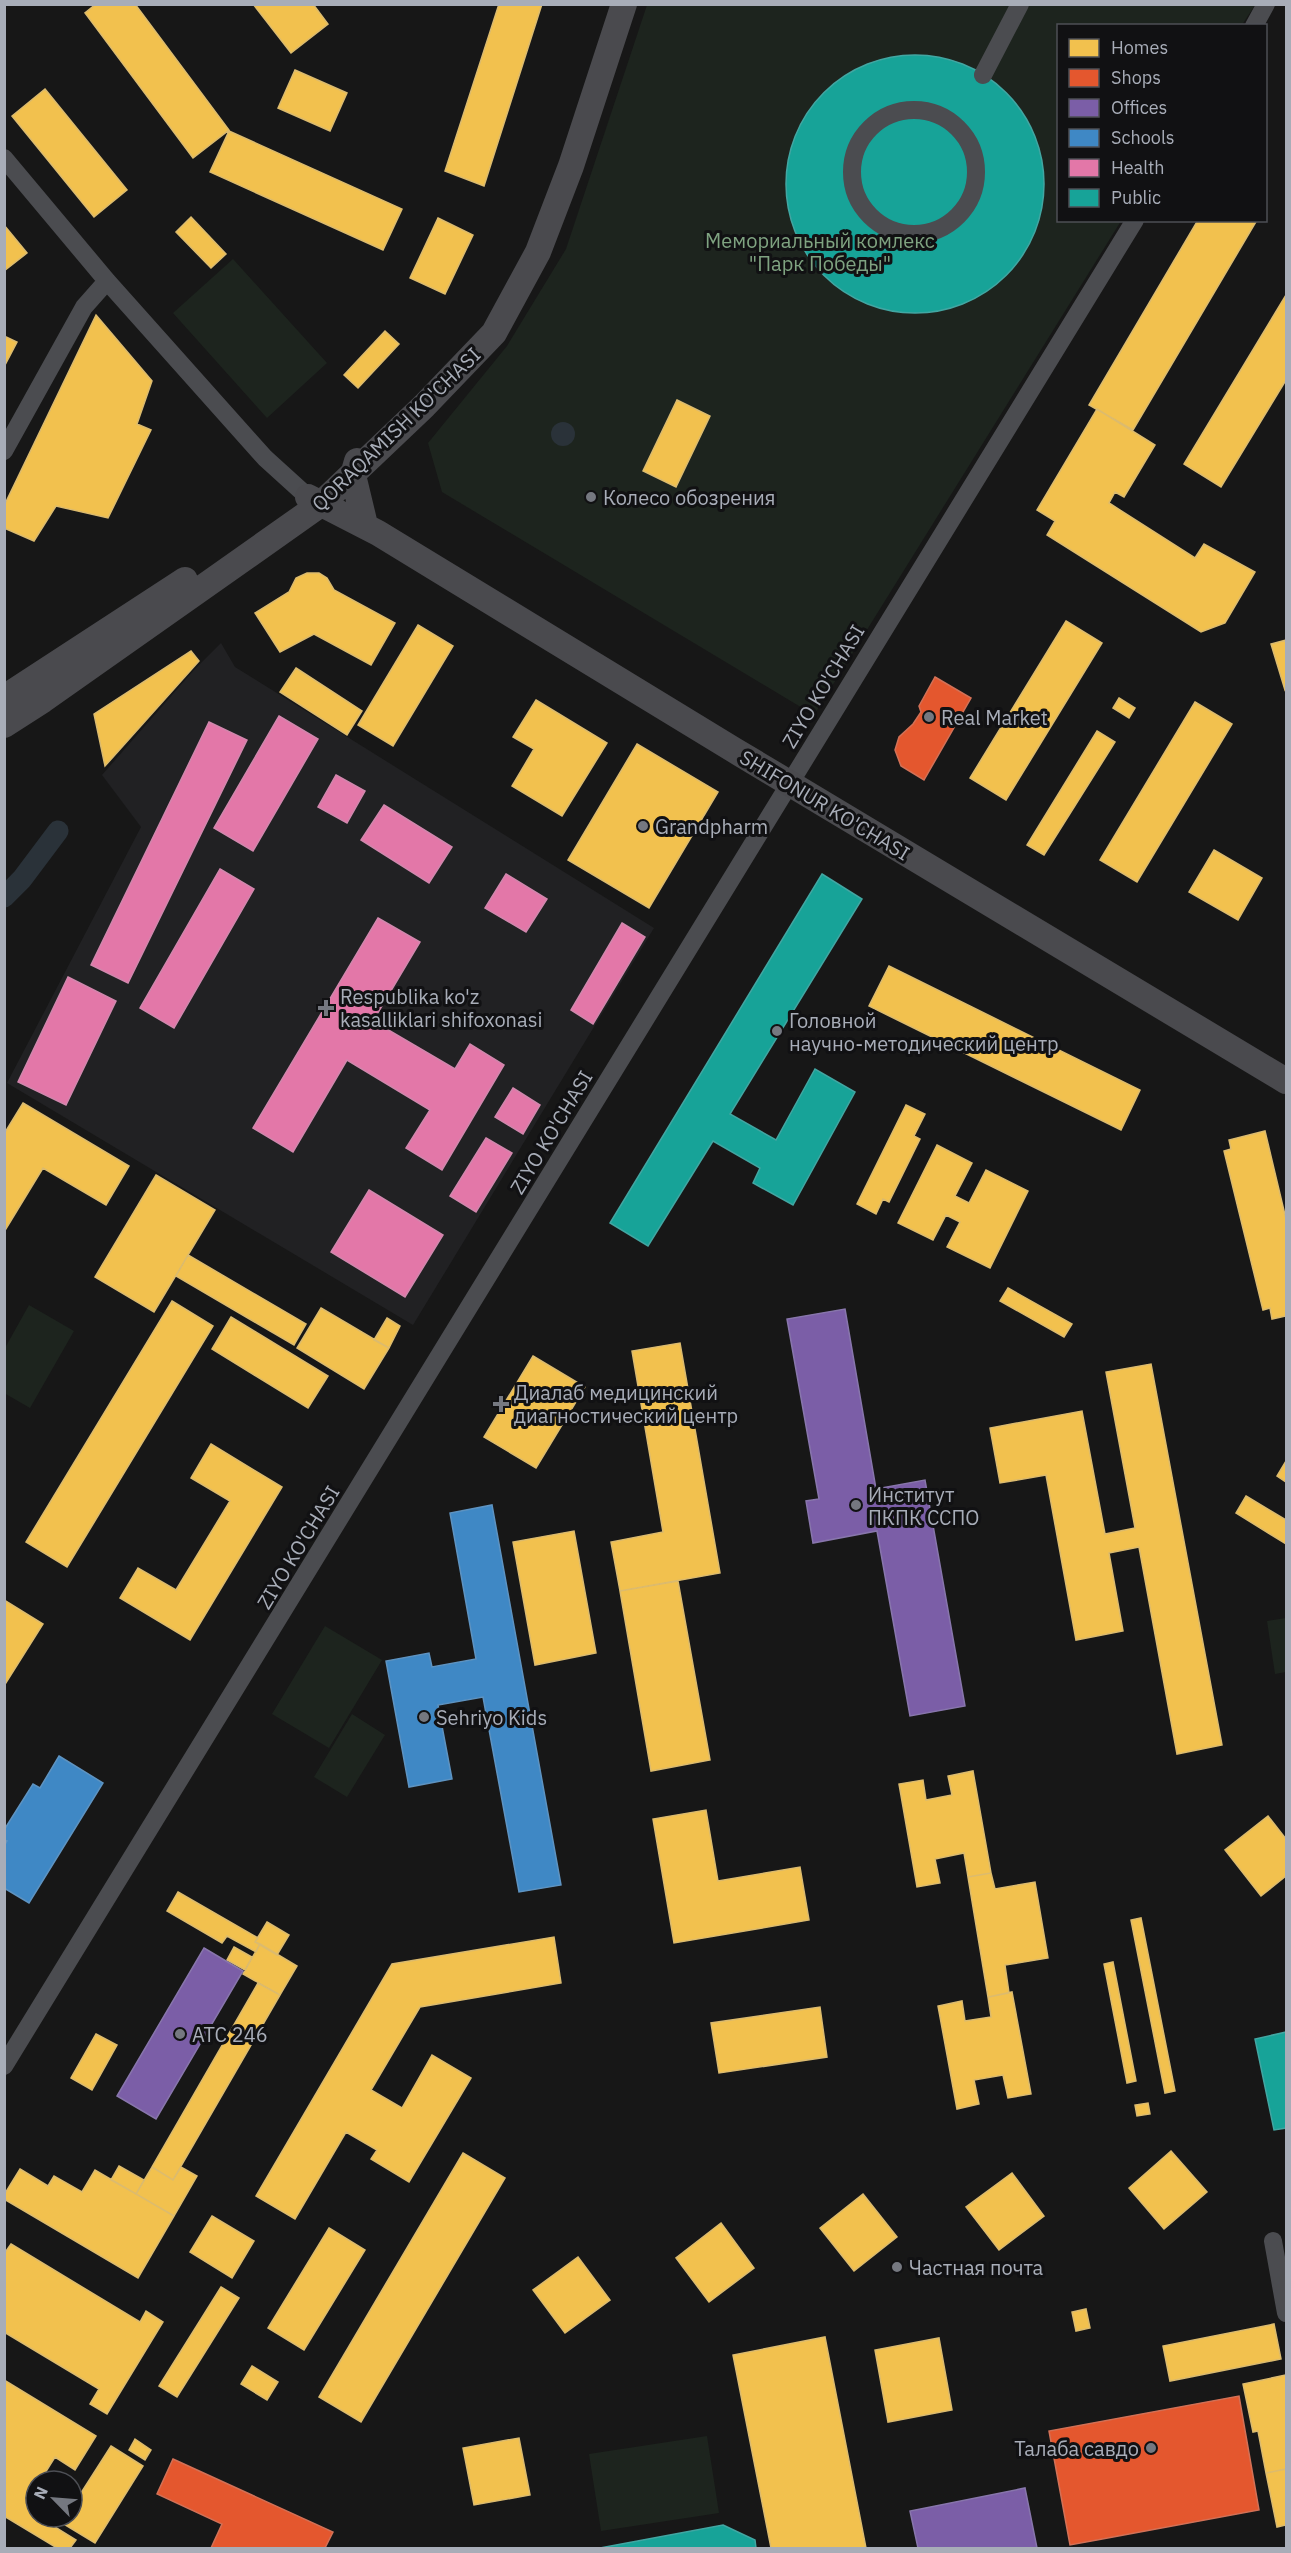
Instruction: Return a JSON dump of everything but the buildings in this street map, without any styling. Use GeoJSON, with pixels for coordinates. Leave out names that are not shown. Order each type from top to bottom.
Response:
{"type":"FeatureCollection","features":[{"type":"Feature","properties":{"kind":"main road","name":"QORAQAMISH KO'CHASI"},"geometry":{"type":"LineString","coordinates":[[356,464],[484,327],[528,247],[559,164],[611,4]]}},
{"type":"Feature","properties":{"kind":"main road","name":"QORAQAMISH KO'CHASI"},"geometry":{"type":"LineString","coordinates":[[4,725],[43,700],[314,501],[494,333],[538,252],[571,166],[624,4]]}},
{"type":"Feature","properties":{"kind":"main road"},"geometry":{"type":"LineString","coordinates":[[356,464],[365,525]]}},
{"type":"Feature","properties":{"kind":"main road","name":"QORAQAMISH KO'CHASI"},"geometry":{"type":"LineString","coordinates":[[4,698],[314,501]]}},
{"type":"Feature","properties":{"kind":"main road","name":"SHIFONUR KO'CHASI"},"geometry":{"type":"LineString","coordinates":[[314,501],[365,525],[1287,1081]]}},
{"type":"Feature","properties":{"kind":"street"},"geometry":{"type":"LineString","coordinates":[[983,75],[1020,4]]}},
{"type":"Feature","properties":{"kind":"street"},"geometry":{"type":"LineString","coordinates":[[1255,24],[1266,4]]}},
{"type":"Feature","properties":{"kind":"street"},"geometry":{"type":"LineString","coordinates":[[922,111],[942,117],[952,122],[970,147],[976,166],[974,187],[966,206],[952,221],[935,231],[915,234],[895,232],[877,223],[863,208],[854,190],[852,170],[856,150],[866,132],[882,119],[902,112],[922,111]]}},
{"type":"Feature","properties":{"kind":"street"},"geometry":{"type":"LineString","coordinates":[[4,158],[107,281],[265,458],[314,501]]}},
{"type":"Feature","properties":{"kind":"street","name":"ZIYO KO'CHASI"},"geometry":{"type":"LineString","coordinates":[[4,2066],[1134,222]]}},
{"type":"Feature","properties":{"kind":"street"},"geometry":{"type":"LineString","coordinates":[[4,451],[84,307],[107,281]]}},
{"type":"Feature","properties":{"kind":"street"},"geometry":{"type":"LineString","coordinates":[[1273,2241],[1287,2313]]}},
{"type":"Feature","properties":{"kind":"shaded area"},"geometry":{"type":"Polygon","coordinates":[[[558,422],[568,422],[575,429],[575,439],[568,446],[558,446],[551,439],[551,429],[558,422]]]}},
{"type":"Feature","properties":{"kind":"shaded area","name":"Respublika ko'z kasalliklari shifoxonasi"},"geometry":{"type":"Polygon","coordinates":[[[221,643],[235,667],[654,928],[413,1325],[7,1083],[141,827],[102,775],[193,671],[221,643]]]}},
{"type":"Feature","properties":{"kind":"green space","name":"Мемориальный комлекс \"Парк Победы\""},"geometry":{"type":"Polygon","coordinates":[[[647,5],[1255,5],[1243,24],[1057,24],[1057,222],[1120,222],[814,715],[442,492],[428,443],[507,346],[566,249],[647,5]]]}},
{"type":"Feature","properties":{"kind":"green space"},"geometry":{"type":"Polygon","coordinates":[[[233,259],[327,363],[267,418],[173,313],[233,259]]]}},
{"type":"Feature","properties":{"kind":"green space"},"geometry":{"type":"Polygon","coordinates":[[[29,1305],[74,1331],[30,1408],[4,1393],[5,1348],[29,1305]]]}},
{"type":"Feature","properties":{"kind":"green space"},"geometry":{"type":"Polygon","coordinates":[[[1286,1618],[1286,1672],[1275,1674],[1267,1621],[1286,1618]]]}},
{"type":"Feature","properties":{"kind":"green space"},"geometry":{"type":"Polygon","coordinates":[[[325,1626],[382,1660],[329,1748],[272,1714],[325,1626]]]}},
{"type":"Feature","properties":{"kind":"green space"},"geometry":{"type":"Polygon","coordinates":[[[352,1714],[385,1735],[347,1797],[314,1777],[352,1714]]]}},
{"type":"Feature","properties":{"kind":"green space"},"geometry":{"type":"Polygon","coordinates":[[[707,2436],[719,2513],[601,2531],[589,2454],[707,2436]]]}},
{"type":"Feature","properties":{"kind":"waterway"},"geometry":{"type":"LineString","coordinates":[[4,897],[22,879],[58,831]]}},
{"type":"Feature","properties":{"kind":"place","name":"Колесо обозрения"},"geometry":{"type":"Point","coordinates":[591,497]}},
{"type":"Feature","properties":{"kind":"place","name":"Real Market"},"geometry":{"type":"Point","coordinates":[929,717]}},
{"type":"Feature","properties":{"kind":"place","name":"Grandpharm"},"geometry":{"type":"Point","coordinates":[643,826]}},
{"type":"Feature","properties":{"kind":"place","name":"Respublika ko'z kasalliklari shifoxonasi"},"geometry":{"type":"Point","coordinates":[326,1008]}},
{"type":"Feature","properties":{"kind":"place","name":"Головной научно-методический центр"},"geometry":{"type":"Point","coordinates":[777,1031]}},
{"type":"Feature","properties":{"kind":"place","name":"Диалаб медицинский диагностический центр"},"geometry":{"type":"Point","coordinates":[501,1404]}},
{"type":"Feature","properties":{"kind":"place","name":"Институт ПКПК ССПО"},"geometry":{"type":"Point","coordinates":[856,1505]}},
{"type":"Feature","properties":{"kind":"place","name":"Sehriyo Kids"},"geometry":{"type":"Point","coordinates":[424,1717]}},
{"type":"Feature","properties":{"kind":"place","name":"АТС 246"},"geometry":{"type":"Point","coordinates":[180,2034]}},
{"type":"Feature","properties":{"kind":"place","name":"Частная почта"},"geometry":{"type":"Point","coordinates":[897,2267]}},
{"type":"Feature","properties":{"kind":"place","name":"Талаба савдо"},"geometry":{"type":"Point","coordinates":[1151,2448]}}]}
